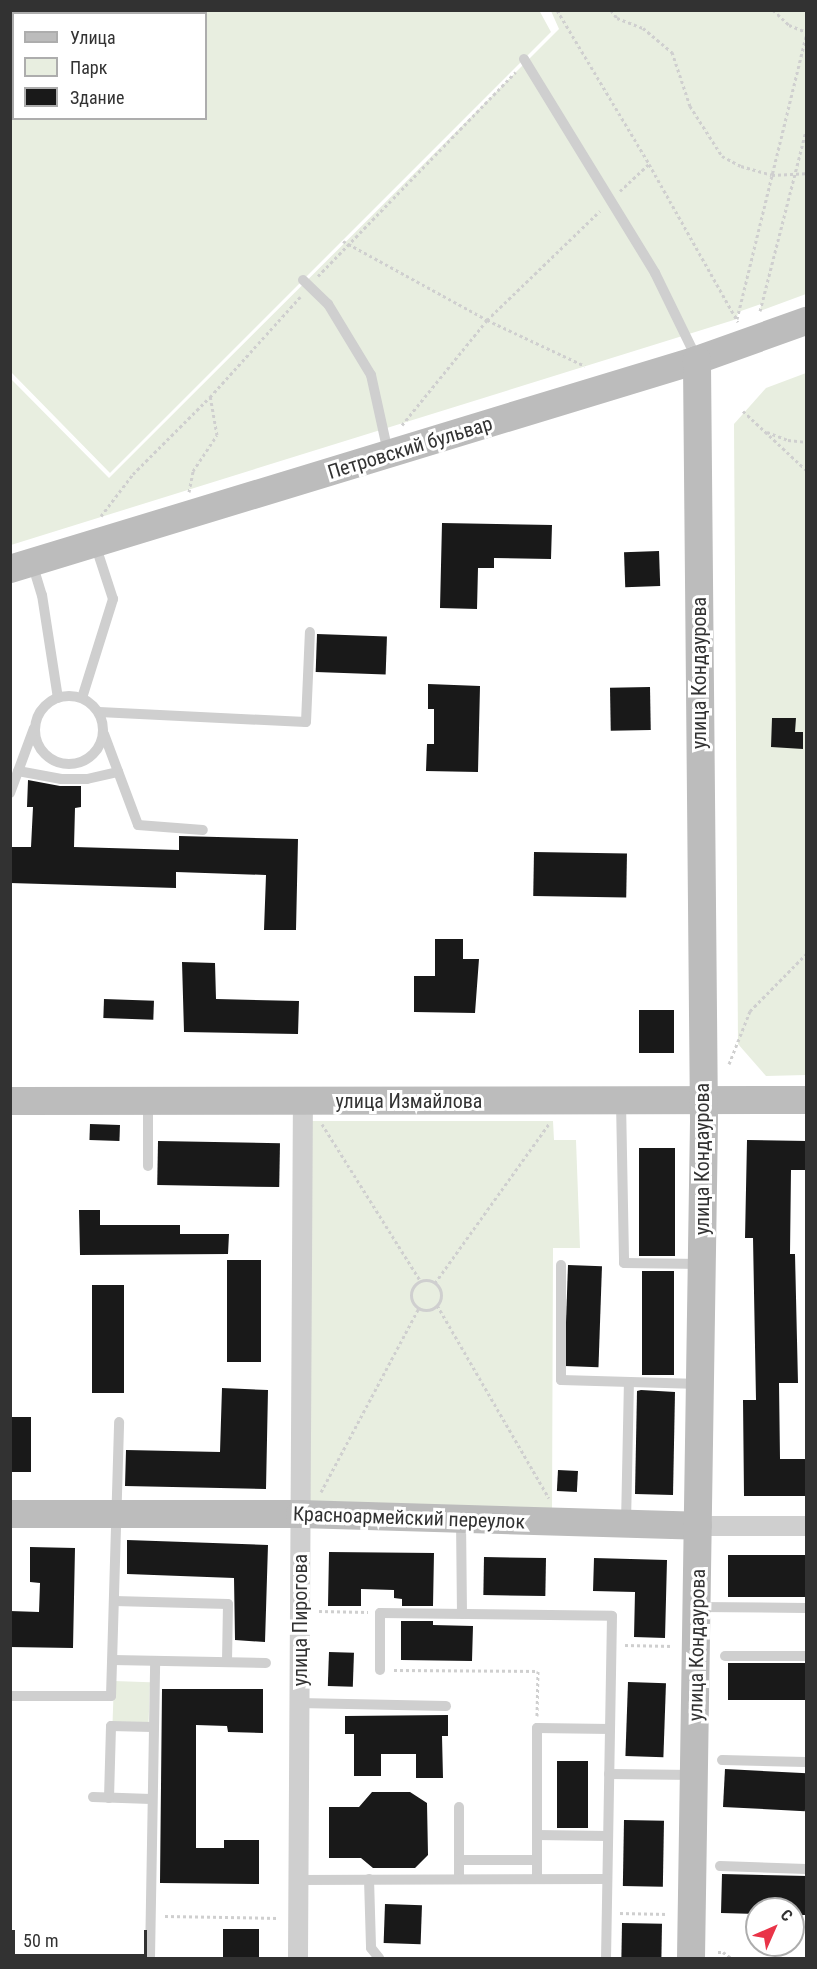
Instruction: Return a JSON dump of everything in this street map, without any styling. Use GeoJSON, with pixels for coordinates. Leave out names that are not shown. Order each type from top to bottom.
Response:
{"type":"FeatureCollection","features":[{"type":"Feature","properties":{"kind":"street","name":"Петровский бульвар"},"geometry":{"type":"LineString","coordinates":[[21,566],[697,360],[741,331],[807,321]]}},
{"type":"Feature","properties":{"kind":"street","name":"улица Кондаурова"},"geometry":{"type":"LineString","coordinates":[[697,360],[703,1101],[694,1775],[704,1955]]}},
{"type":"Feature","properties":{"kind":"street","name":"улица Измайлова"},"geometry":{"type":"LineString","coordinates":[[10,1101],[148,1101],[311,1110],[621,1101],[807,1100]]}},
{"type":"Feature","properties":{"kind":"street","name":"улица Пирогова"},"geometry":{"type":"LineString","coordinates":[[298,1959],[299,1703],[310,1505],[311,1110]]}},
{"type":"Feature","properties":{"kind":"street","name":"Красноармейский переулок"},"geometry":{"type":"LineString","coordinates":[[10,1514],[117,1514],[310,1505],[461,1519],[698,1526],[807,1526]]}},
{"type":"Feature","properties":{"kind":"lane"},"geometry":{"type":"LineString","coordinates":[[524,59],[655,273],[697,360]]}},
{"type":"Feature","properties":{"kind":"lane"},"geometry":{"type":"LineString","coordinates":[[303,280],[328,304],[371,375],[388,455]]}},
{"type":"Feature","properties":{"kind":"lane"},"geometry":{"type":"LineString","coordinates":[[82,698],[113,599],[95,543]]}},
{"type":"Feature","properties":{"kind":"lane"},"geometry":{"type":"LineString","coordinates":[[21,566],[42,595],[58,698]]}},
{"type":"Feature","properties":{"kind":"lane"},"geometry":{"type":"LineString","coordinates":[[10,793],[41,711],[58,698],[82,698],[99,712],[306,722],[310,632]]}},
{"type":"Feature","properties":{"kind":"lane"},"geometry":{"type":"LineString","coordinates":[[99,712],[103,734],[138,825],[203,830]]}},
{"type":"Feature","properties":{"kind":"lane"},"geometry":{"type":"LineString","coordinates":[[36,721],[38,743],[44,752],[63,764],[85,760],[94,754],[103,734]]}},
{"type":"Feature","properties":{"kind":"lane"},"geometry":{"type":"LineString","coordinates":[[18,771],[37,777],[87,779],[118,772]]}},
{"type":"Feature","properties":{"kind":"lane"},"geometry":{"type":"LineString","coordinates":[[148,1101],[148,1166]]}},
{"type":"Feature","properties":{"kind":"lane"},"geometry":{"type":"LineString","coordinates":[[621,1101],[624,1263],[702,1264]]}},
{"type":"Feature","properties":{"kind":"lane"},"geometry":{"type":"LineString","coordinates":[[561,1265],[561,1380],[700,1383]]}},
{"type":"Feature","properties":{"kind":"lane"},"geometry":{"type":"LineString","coordinates":[[626,1524],[628,1382]]}},
{"type":"Feature","properties":{"kind":"lane"},"geometry":{"type":"LineString","coordinates":[[10,1696],[111,1696],[119,1422]]}},
{"type":"Feature","properties":{"kind":"lane"},"geometry":{"type":"LineString","coordinates":[[461,1519],[462,1614]]}},
{"type":"Feature","properties":{"kind":"lane"},"geometry":{"type":"LineString","coordinates":[[114,1601],[228,1604],[227,1662]]}},
{"type":"Feature","properties":{"kind":"lane"},"geometry":{"type":"LineString","coordinates":[[698,1607],[807,1608]]}},
{"type":"Feature","properties":{"kind":"lane"},"geometry":{"type":"LineString","coordinates":[[380,1670],[380,1612],[612,1616],[606,1959]]}},
{"type":"Feature","properties":{"kind":"lane"},"geometry":{"type":"LineString","coordinates":[[725,1656],[807,1656]]}},
{"type":"Feature","properties":{"kind":"lane"},"geometry":{"type":"LineString","coordinates":[[113,1660],[266,1663]]}},
{"type":"Feature","properties":{"kind":"lane"},"geometry":{"type":"LineString","coordinates":[[150,1959],[152,1727],[155,1661]]}},
{"type":"Feature","properties":{"kind":"lane"},"geometry":{"type":"LineString","coordinates":[[299,1703],[446,1706]]}},
{"type":"Feature","properties":{"kind":"lane"},"geometry":{"type":"LineString","coordinates":[[109,1798],[111,1726],[152,1727]]}},
{"type":"Feature","properties":{"kind":"lane"},"geometry":{"type":"LineString","coordinates":[[537,1879],[537,1728],[610,1729]]}},
{"type":"Feature","properties":{"kind":"lane"},"geometry":{"type":"LineString","coordinates":[[722,1761],[807,1762]]}},
{"type":"Feature","properties":{"kind":"lane"},"geometry":{"type":"LineString","coordinates":[[609,1774],[694,1775]]}},
{"type":"Feature","properties":{"kind":"lane"},"geometry":{"type":"LineString","coordinates":[[93,1797],[151,1799]]}},
{"type":"Feature","properties":{"kind":"lane"},"geometry":{"type":"LineString","coordinates":[[459,1807],[459,1879]]}},
{"type":"Feature","properties":{"kind":"lane"},"geometry":{"type":"LineString","coordinates":[[537,1835],[608,1836]]}},
{"type":"Feature","properties":{"kind":"lane"},"geometry":{"type":"LineString","coordinates":[[459,1860],[537,1860]]}},
{"type":"Feature","properties":{"kind":"lane"},"geometry":{"type":"LineString","coordinates":[[720,1866],[807,1869]]}},
{"type":"Feature","properties":{"kind":"lane"},"geometry":{"type":"LineString","coordinates":[[298,1880],[607,1879]]}},
{"type":"Feature","properties":{"kind":"lane"},"geometry":{"type":"LineString","coordinates":[[369,1880],[371,1948],[379,1959]]}},
{"type":"Feature","properties":{"kind":"path"},"geometry":{"type":"LineString","coordinates":[[557,10],[649,164],[741,331]]}},
{"type":"Feature","properties":{"kind":"path"},"geometry":{"type":"LineString","coordinates":[[611,10],[617,18],[644,28],[672,52],[690,106],[723,156],[741,166],[772,175],[807,173]]}},
{"type":"Feature","properties":{"kind":"path"},"geometry":{"type":"LineString","coordinates":[[741,331],[772,175],[807,34],[789,25],[773,10]]}},
{"type":"Feature","properties":{"kind":"path"},"geometry":{"type":"LineString","coordinates":[[760,310],[807,131]]}},
{"type":"Feature","properties":{"kind":"path"},"geometry":{"type":"LineString","coordinates":[[402,425],[487,320],[649,164]]}},
{"type":"Feature","properties":{"kind":"path"},"geometry":{"type":"LineString","coordinates":[[343,240],[487,320],[585,366]]}},
{"type":"Feature","properties":{"kind":"path"},"geometry":{"type":"LineString","coordinates":[[189,495],[193,471],[217,435],[210,397]]}},
{"type":"Feature","properties":{"kind":"path"},"geometry":{"type":"LineString","coordinates":[[743,411],[807,470]]}},
{"type":"Feature","properties":{"kind":"path"},"geometry":{"type":"LineString","coordinates":[[765,431],[788,440],[807,442]]}},
{"type":"Feature","properties":{"kind":"path"},"geometry":{"type":"LineString","coordinates":[[729,1064],[750,1011],[807,954]]}},
{"type":"Feature","properties":{"kind":"path"},"geometry":{"type":"LineString","coordinates":[[311,1110],[420,1280],[435,1283],[441,1292],[437,1305],[427,1310],[419,1308],[411,1296],[413,1286],[420,1280]]}},
{"type":"Feature","properties":{"kind":"path"},"geometry":{"type":"LineString","coordinates":[[435,1283],[551,1120]]}},
{"type":"Feature","properties":{"kind":"path"},"geometry":{"type":"LineString","coordinates":[[437,1305],[549,1498]]}},
{"type":"Feature","properties":{"kind":"path"},"geometry":{"type":"LineString","coordinates":[[310,1505],[419,1308]]}},
{"type":"Feature","properties":{"kind":"path"},"geometry":{"type":"LineString","coordinates":[[318,1611],[380,1612]]}},
{"type":"Feature","properties":{"kind":"path"},"geometry":{"type":"LineString","coordinates":[[612,1645],[673,1646]]}},
{"type":"Feature","properties":{"kind":"path"},"geometry":{"type":"LineString","coordinates":[[380,1670],[538,1671],[537,1728]]}},
{"type":"Feature","properties":{"kind":"path"},"geometry":{"type":"LineString","coordinates":[[606,1912],[667,1914]]}},
{"type":"Feature","properties":{"kind":"path"},"geometry":{"type":"LineString","coordinates":[[150,1916],[277,1918]]}},
{"type":"Feature","properties":{"kind":"path"},"geometry":{"type":"LineString","coordinates":[[704,1955],[723,1952],[731,1959]]}},
{"type":"Feature","properties":{"kind":"green space"},"geometry":{"type":"Polygon","coordinates":[[[539,10],[551,32],[110,473],[11,372],[10,11],[539,10]]]}},
{"type":"Feature","properties":{"kind":"green space"},"geometry":{"type":"Polygon","coordinates":[[[551,11],[806,11],[806,294],[760,311],[761,304],[738,312],[737,319],[11,545],[10,378],[109,478],[559,29],[551,11]]]}},
{"type":"Feature","properties":{"kind":"green space"},"geometry":{"type":"Polygon","coordinates":[[[806,373],[806,1075],[766,1076],[738,1044],[734,424],[766,388],[806,373]]]}},
{"type":"Feature","properties":{"kind":"green space"},"geometry":{"type":"Polygon","coordinates":[[[304,1121],[553,1121],[554,1140],[576,1140],[580,1248],[553,1248],[552,1517],[301,1513],[304,1121]]]}},
{"type":"Feature","properties":{"kind":"green space"},"geometry":{"type":"Polygon","coordinates":[[[114,1681],[150,1682],[149,1723],[113,1722],[114,1681]]]}},
{"type":"Feature","properties":{"kind":"building"},"geometry":{"type":"Polygon","coordinates":[[[442,523],[552,525],[551,559],[494,558],[494,568],[478,568],[477,609],[440,608],[442,523]]]}},
{"type":"Feature","properties":{"kind":"building"},"geometry":{"type":"Polygon","coordinates":[[[659,551],[660,586],[625,587],[624,552],[659,551]]]}},
{"type":"Feature","properties":{"kind":"building"},"geometry":{"type":"Polygon","coordinates":[[[317,634],[387,636],[386,674],[316,672],[317,634]]]}},
{"type":"Feature","properties":{"kind":"building"},"geometry":{"type":"Polygon","coordinates":[[[428,684],[480,686],[478,772],[426,771],[427,744],[434,744],[434,709],[428,709],[428,684]]]}},
{"type":"Feature","properties":{"kind":"building"},"geometry":{"type":"Polygon","coordinates":[[[650,687],[651,730],[611,731],[610,688],[650,687]]]}},
{"type":"Feature","properties":{"kind":"building"},"geometry":{"type":"Polygon","coordinates":[[[772,718],[796,718],[795,732],[803,732],[803,749],[771,747],[772,718]]]}},
{"type":"Feature","properties":{"kind":"building"},"geometry":{"type":"Polygon","coordinates":[[[28,780],[60,786],[81,786],[81,807],[75,808],[74,847],[179,850],[179,836],[298,839],[296,930],[264,930],[266,875],[176,872],[176,888],[10,883],[10,847],[31,847],[33,807],[27,807],[28,780]]]}},
{"type":"Feature","properties":{"kind":"building"},"geometry":{"type":"Polygon","coordinates":[[[534,852],[627,854],[626,898],[533,896],[534,852]]]}},
{"type":"Feature","properties":{"kind":"building"},"geometry":{"type":"Polygon","coordinates":[[[435,939],[463,939],[463,959],[479,959],[475,1013],[414,1012],[414,976],[435,976],[435,939]]]}},
{"type":"Feature","properties":{"kind":"building"},"geometry":{"type":"Polygon","coordinates":[[[182,962],[215,963],[216,999],[299,1001],[298,1034],[184,1032],[182,962]]]}},
{"type":"Feature","properties":{"kind":"building"},"geometry":{"type":"Polygon","coordinates":[[[104,999],[154,1001],[153,1020],[103,1018],[104,999]]]}},
{"type":"Feature","properties":{"kind":"building"},"geometry":{"type":"Polygon","coordinates":[[[639,1010],[674,1010],[674,1053],[639,1053],[639,1010]]]}},
{"type":"Feature","properties":{"kind":"building"},"geometry":{"type":"Polygon","coordinates":[[[90,1124],[120,1125],[119,1141],[89,1140],[90,1124]]]}},
{"type":"Feature","properties":{"kind":"building"},"geometry":{"type":"Polygon","coordinates":[[[747,1140],[807,1141],[807,1170],[791,1170],[790,1254],[795,1254],[798,1383],[779,1383],[780,1459],[807,1459],[807,1496],[744,1496],[743,1400],[756,1400],[753,1238],[745,1238],[747,1140]]]}},
{"type":"Feature","properties":{"kind":"building"},"geometry":{"type":"Polygon","coordinates":[[[158,1141],[280,1143],[279,1187],[157,1185],[158,1141]]]}},
{"type":"Feature","properties":{"kind":"building"},"geometry":{"type":"Polygon","coordinates":[[[639,1148],[675,1148],[675,1256],[639,1256],[639,1148]]]}},
{"type":"Feature","properties":{"kind":"building"},"geometry":{"type":"Polygon","coordinates":[[[79,1210],[100,1210],[100,1225],[180,1225],[180,1234],[229,1234],[228,1254],[80,1255],[79,1210]]]}},
{"type":"Feature","properties":{"kind":"building"},"geometry":{"type":"Polygon","coordinates":[[[227,1260],[261,1260],[261,1362],[227,1362],[227,1260]]]}},
{"type":"Feature","properties":{"kind":"building"},"geometry":{"type":"Polygon","coordinates":[[[568,1265],[602,1266],[598,1367],[564,1366],[568,1265]]]}},
{"type":"Feature","properties":{"kind":"building"},"geometry":{"type":"Polygon","coordinates":[[[642,1271],[674,1271],[674,1375],[642,1375],[642,1271]]]}},
{"type":"Feature","properties":{"kind":"building"},"geometry":{"type":"Polygon","coordinates":[[[92,1285],[124,1285],[124,1393],[92,1393],[92,1285]]]}},
{"type":"Feature","properties":{"kind":"building"},"geometry":{"type":"Polygon","coordinates":[[[222,1388],[268,1390],[266,1489],[125,1486],[126,1450],[220,1452],[222,1388]]]}},
{"type":"Feature","properties":{"kind":"building"},"geometry":{"type":"Polygon","coordinates":[[[637,1391],[675,1392],[673,1495],[635,1494],[637,1391]]]}},
{"type":"Feature","properties":{"kind":"building"},"geometry":{"type":"Polygon","coordinates":[[[10,1417],[31,1417],[31,1472],[10,1472],[10,1417]]]}},
{"type":"Feature","properties":{"kind":"building"},"geometry":{"type":"Polygon","coordinates":[[[558,1470],[578,1471],[577,1492],[557,1491],[558,1470]]]}},
{"type":"Feature","properties":{"kind":"building"},"geometry":{"type":"Polygon","coordinates":[[[127,1540],[268,1545],[265,1642],[235,1640],[234,1578],[127,1574],[127,1540]]]}},
{"type":"Feature","properties":{"kind":"building"},"geometry":{"type":"Polygon","coordinates":[[[30,1547],[75,1548],[73,1648],[10,1647],[10,1611],[39,1612],[40,1583],[30,1582],[30,1547]]]}},
{"type":"Feature","properties":{"kind":"building"},"geometry":{"type":"Polygon","coordinates":[[[329,1552],[434,1553],[433,1606],[402,1606],[402,1599],[394,1598],[394,1590],[361,1589],[361,1606],[328,1606],[329,1552]]]}},
{"type":"Feature","properties":{"kind":"building"},"geometry":{"type":"Polygon","coordinates":[[[728,1555],[806,1555],[806,1597],[728,1597],[728,1555]]]}},
{"type":"Feature","properties":{"kind":"building"},"geometry":{"type":"Polygon","coordinates":[[[484,1557],[546,1558],[545,1596],[483,1595],[484,1557]]]}},
{"type":"Feature","properties":{"kind":"building"},"geometry":{"type":"Polygon","coordinates":[[[594,1558],[667,1560],[665,1638],[634,1637],[635,1592],[593,1591],[594,1558]]]}},
{"type":"Feature","properties":{"kind":"building"},"geometry":{"type":"Polygon","coordinates":[[[401,1621],[433,1621],[433,1625],[473,1626],[472,1661],[401,1660],[401,1621]]]}},
{"type":"Feature","properties":{"kind":"building"},"geometry":{"type":"Polygon","coordinates":[[[329,1652],[354,1653],[353,1687],[328,1686],[329,1652]]]}},
{"type":"Feature","properties":{"kind":"building"},"geometry":{"type":"Polygon","coordinates":[[[728,1663],[806,1663],[806,1700],[728,1700],[728,1663]]]}},
{"type":"Feature","properties":{"kind":"building"},"geometry":{"type":"Polygon","coordinates":[[[628,1682],[666,1683],[663,1757],[625,1756],[628,1682]]]}},
{"type":"Feature","properties":{"kind":"building"},"geometry":{"type":"Polygon","coordinates":[[[162,1689],[263,1689],[263,1733],[228,1732],[227,1726],[196,1725],[196,1848],[224,1848],[224,1840],[259,1840],[259,1884],[160,1883],[162,1689]]]}},
{"type":"Feature","properties":{"kind":"building"},"geometry":{"type":"Polygon","coordinates":[[[448,1715],[448,1736],[442,1736],[443,1778],[416,1778],[416,1754],[381,1754],[381,1776],[354,1776],[354,1734],[345,1734],[345,1716],[448,1715]]]}},
{"type":"Feature","properties":{"kind":"building"},"geometry":{"type":"Polygon","coordinates":[[[557,1761],[588,1761],[588,1828],[557,1828],[557,1761]]]}},
{"type":"Feature","properties":{"kind":"building"},"geometry":{"type":"Polygon","coordinates":[[[725,1769],[806,1773],[805,1811],[723,1807],[725,1769]]]}},
{"type":"Feature","properties":{"kind":"building"},"geometry":{"type":"Polygon","coordinates":[[[372,1792],[410,1792],[427,1803],[428,1855],[415,1868],[373,1868],[361,1858],[329,1858],[329,1807],[359,1807],[372,1792]]]}},
{"type":"Feature","properties":{"kind":"building"},"geometry":{"type":"Polygon","coordinates":[[[624,1820],[664,1821],[663,1887],[623,1886],[624,1820]]]}},
{"type":"Feature","properties":{"kind":"building"},"geometry":{"type":"Polygon","coordinates":[[[722,1874],[807,1876],[807,1915],[805,1915],[805,1897],[745,1897],[745,1914],[721,1913],[722,1874]]]}},
{"type":"Feature","properties":{"kind":"building"},"geometry":{"type":"Polygon","coordinates":[[[385,1904],[422,1905],[421,1944],[384,1943],[385,1904]]]}},
{"type":"Feature","properties":{"kind":"building"},"geometry":{"type":"Polygon","coordinates":[[[622,1923],[662,1924],[661,1958],[621,1958],[622,1923]]]}},
{"type":"Feature","properties":{"kind":"building"},"geometry":{"type":"Polygon","coordinates":[[[223,1929],[259,1929],[259,1958],[223,1958],[223,1929]]]}}]}
